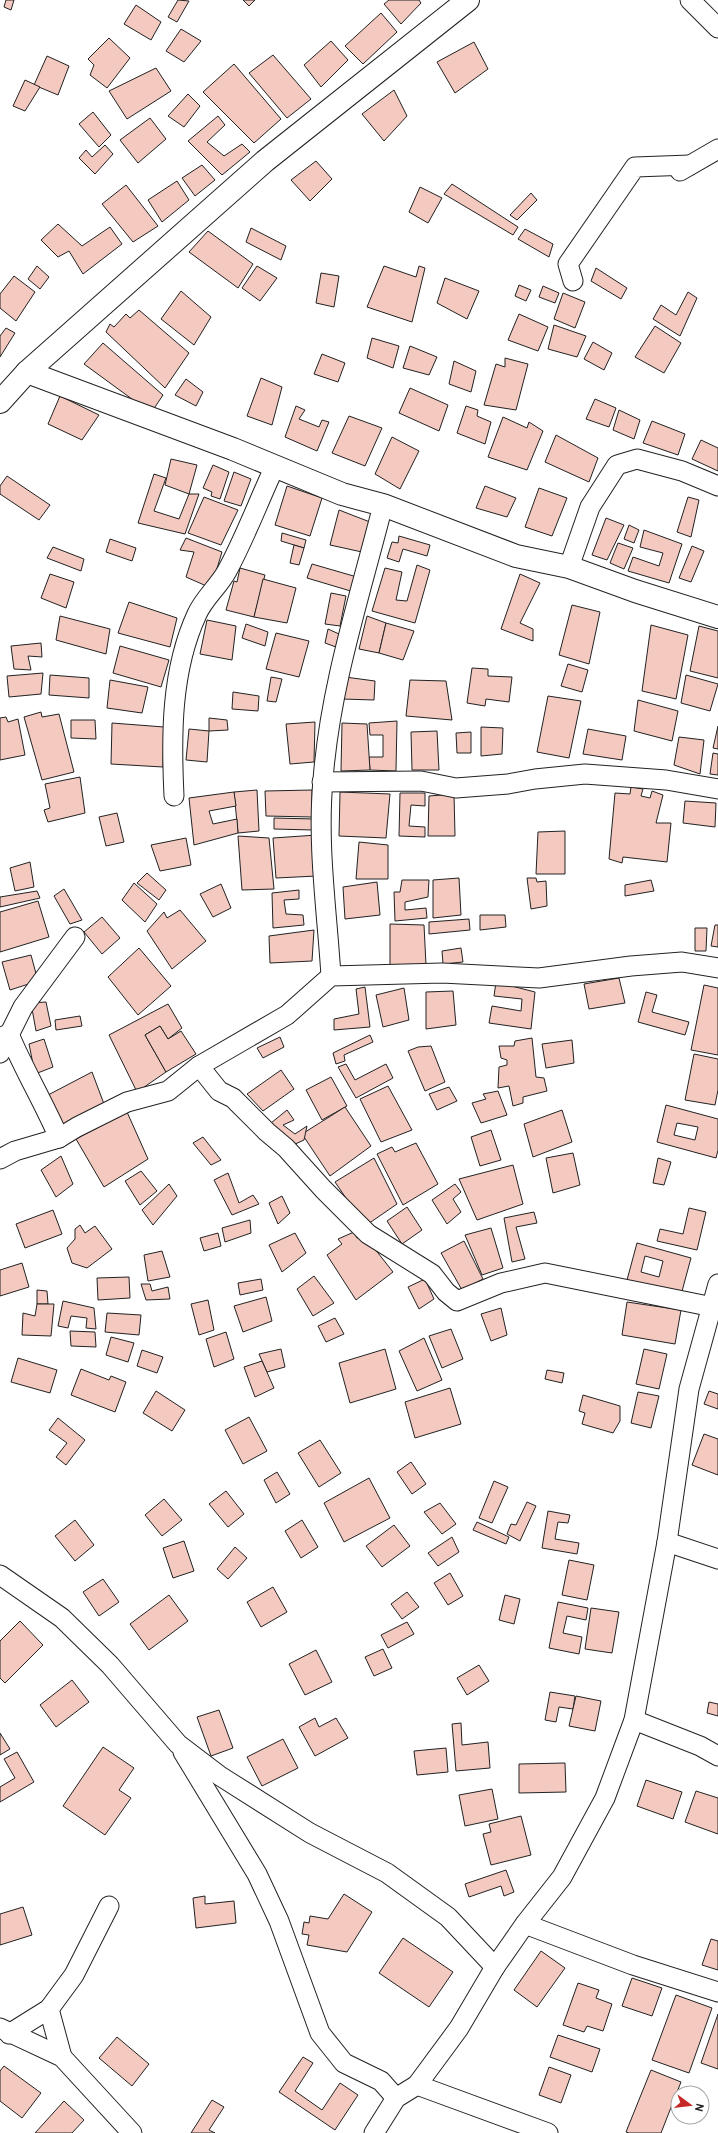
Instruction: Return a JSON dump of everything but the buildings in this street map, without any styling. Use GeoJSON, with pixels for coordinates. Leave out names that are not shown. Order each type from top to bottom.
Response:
{"type":"FeatureCollection","features":[{"type":"Feature","properties":{"kind":"street"},"geometry":{"type":"LineString","coordinates":[[0,402],[27,372],[265,161],[468,0]]}},
{"type":"Feature","properties":{"kind":"street"},"geometry":{"type":"LineString","coordinates":[[690,0],[718,28]]}},
{"type":"Feature","properties":{"kind":"street"},"geometry":{"type":"LineString","coordinates":[[666,179],[718,149]]}},
{"type":"Feature","properties":{"kind":"street"},"geometry":{"type":"LineString","coordinates":[[574,280],[568,264],[635,167],[690,165]]}},
{"type":"Feature","properties":{"kind":"street"},"geometry":{"type":"LineString","coordinates":[[27,372],[275,466],[342,494],[383,505],[516,556],[569,567],[635,591],[718,617]]}},
{"type":"Feature","properties":{"kind":"street"},"geometry":{"type":"LineString","coordinates":[[569,567],[590,507],[617,464],[637,459],[682,472],[718,486]]}},
{"type":"Feature","properties":{"kind":"street"},"geometry":{"type":"LineString","coordinates":[[174,796],[172,759],[175,697],[183,654],[198,613],[227,571],[275,466]]}},
{"type":"Feature","properties":{"kind":"street"},"geometry":{"type":"LineString","coordinates":[[331,976],[322,862],[322,782],[332,704],[383,505]]}},
{"type":"Feature","properties":{"kind":"street"},"geometry":{"type":"LineString","coordinates":[[322,782],[421,781],[456,788],[508,784],[535,779],[585,774],[666,780],[718,789]]}},
{"type":"Feature","properties":{"kind":"street"},"geometry":{"type":"LineString","coordinates":[[0,1053],[4,1035],[75,937]]}},
{"type":"Feature","properties":{"kind":"street"},"geometry":{"type":"LineString","coordinates":[[1,1155],[59,1138],[77,1127],[127,1102],[168,1092],[199,1066],[287,1015],[331,976],[442,973],[539,978],[631,966],[682,962],[718,968]]}},
{"type":"Feature","properties":{"kind":"street"},"geometry":{"type":"LineString","coordinates":[[4,1035],[45,1106],[59,1138]]}},
{"type":"Feature","properties":{"kind":"street"},"geometry":{"type":"LineString","coordinates":[[199,1066],[219,1091],[233,1098],[267,1132],[286,1148],[368,1234],[432,1274],[446,1292],[457,1301],[501,1283],[545,1273],[713,1307]]}},
{"type":"Feature","properties":{"kind":"street"},"geometry":{"type":"LineString","coordinates":[[374,2133],[396,2098],[417,2085],[459,2028],[495,1967],[525,1924],[562,1877],[606,1798],[634,1720],[667,1542],[690,1389],[718,1284]]}},
{"type":"Feature","properties":{"kind":"street"},"geometry":{"type":"LineString","coordinates":[[667,1542],[718,1559]]}},
{"type":"Feature","properties":{"kind":"street"},"geometry":{"type":"LineString","coordinates":[[0,1575],[62,1618],[110,1665],[178,1744],[257,1874],[279,1921],[320,2033],[344,2063],[381,2082],[396,2098]]}},
{"type":"Feature","properties":{"kind":"street"},"geometry":{"type":"LineString","coordinates":[[634,1720],[700,1746],[718,1756]]}},
{"type":"Feature","properties":{"kind":"street"},"geometry":{"type":"LineString","coordinates":[[178,1744],[220,1776],[310,1833],[387,1873],[448,1917],[495,1967]]}},
{"type":"Feature","properties":{"kind":"street"},"geometry":{"type":"LineString","coordinates":[[5,2031],[49,2009],[74,1975],[109,1906]]}},
{"type":"Feature","properties":{"kind":"street"},"geometry":{"type":"LineString","coordinates":[[525,1924],[633,1965],[718,1992]]}},
{"type":"Feature","properties":{"kind":"street"},"geometry":{"type":"LineString","coordinates":[[49,2009],[62,2057]]}},
{"type":"Feature","properties":{"kind":"street"},"geometry":{"type":"LineString","coordinates":[[5,2031],[62,2057],[130,2133]]}},
{"type":"Feature","properties":{"kind":"street"},"geometry":{"type":"LineString","coordinates":[[417,2085],[548,2133]]}}]}
